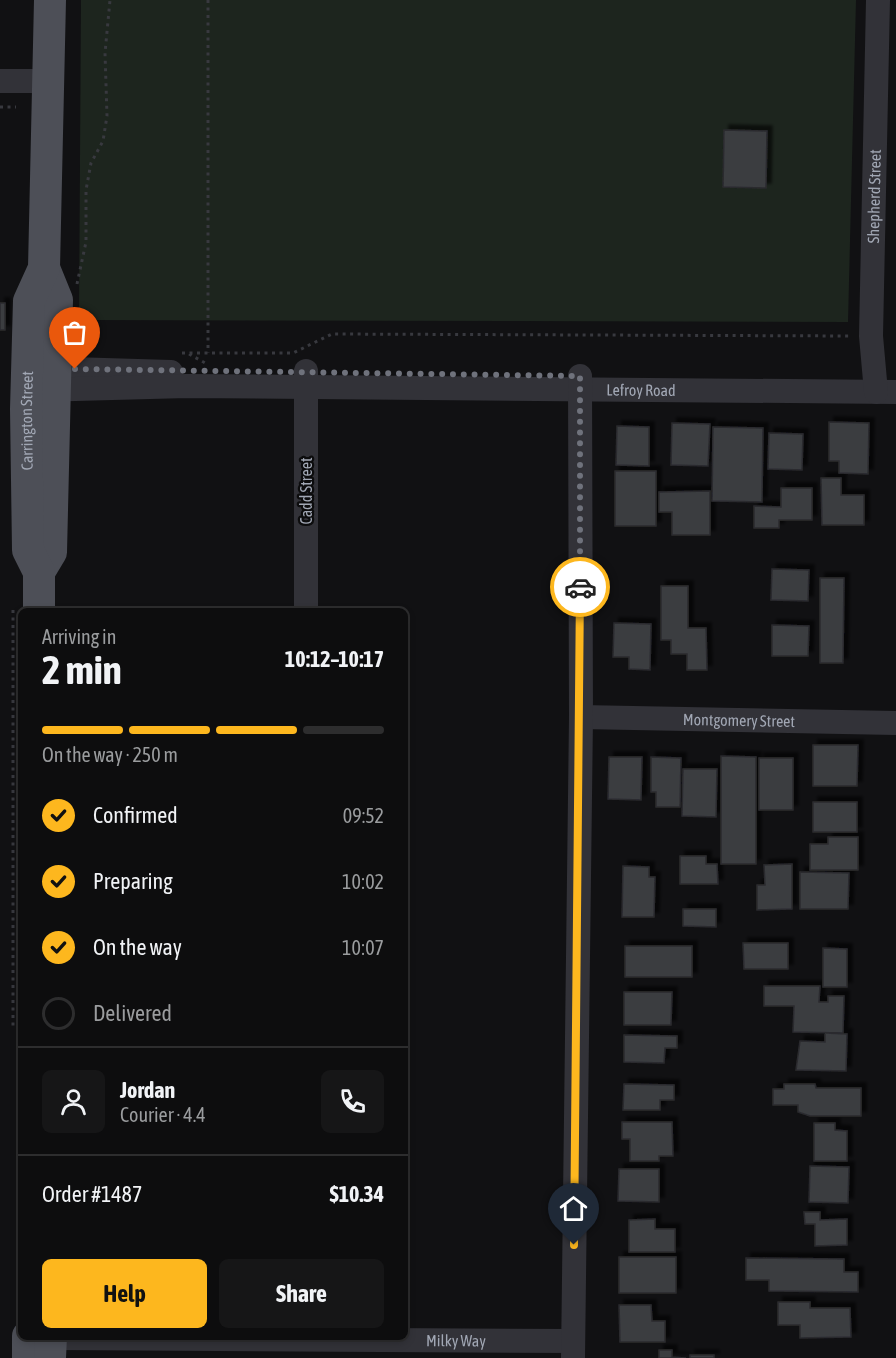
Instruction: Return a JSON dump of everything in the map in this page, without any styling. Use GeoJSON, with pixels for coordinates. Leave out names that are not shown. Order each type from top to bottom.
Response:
{"type":"FeatureCollection","features":[{"type":"Feature","properties":{"kind":"main road","name":"Carrington Street"},"geometry":{"type":"LineString","coordinates":[[26,607],[39,573],[51,552],[40,379],[57,300],[44,268],[50,81],[50,0]]}},
{"type":"Feature","properties":{"kind":"street","name":"Shepherd Street"},"geometry":{"type":"LineString","coordinates":[[878,0],[871,336],[886,385]]}},
{"type":"Feature","properties":{"kind":"street"},"geometry":{"type":"LineString","coordinates":[[0,81],[50,81]]}},
{"type":"Feature","properties":{"kind":"street","name":"Lefroy Road"},"geometry":{"type":"LineString","coordinates":[[40,379],[214,362],[306,379]]}},
{"type":"Feature","properties":{"kind":"street","name":"Lefroy Road"},"geometry":{"type":"LineString","coordinates":[[40,379],[187,386],[306,379],[886,385]]}},
{"type":"Feature","properties":{"kind":"street","name":"Cadd Street"},"geometry":{"type":"LineString","coordinates":[[306,379],[306,608]]}},
{"type":"Feature","properties":{"kind":"street"},"geometry":{"type":"LineString","coordinates":[[573,1349],[581,717],[580,383]]}},
{"type":"Feature","properties":{"kind":"street","name":"Montgomery Street"},"geometry":{"type":"LineString","coordinates":[[581,717],[896,723]]}},
{"type":"Feature","properties":{"kind":"street","name":"Milky Way"},"geometry":{"type":"LineString","coordinates":[[42,1345],[304,1345],[573,1349]]}},
{"type":"Feature","properties":{"kind":"path"},"geometry":{"type":"LineString","coordinates":[[75,291],[86,242],[86,190],[91,163],[103,141],[107,116],[105,53],[110,0]]}},
{"type":"Feature","properties":{"kind":"path"},"geometry":{"type":"LineString","coordinates":[[208,0],[208,286],[214,362]]}},
{"type":"Feature","properties":{"kind":"path"},"geometry":{"type":"LineString","coordinates":[[0,107],[16,107]]}},
{"type":"Feature","properties":{"kind":"path"},"geometry":{"type":"LineString","coordinates":[[214,362],[188,353],[214,362],[293,353],[332,334],[871,336]]}},
{"type":"Feature","properties":{"kind":"path"},"geometry":{"type":"LineString","coordinates":[[13,1029],[18,867]]}},
{"type":"Feature","properties":{"kind":"shaded area"},"geometry":{"type":"Polygon","coordinates":[[[81,0],[856,0],[848,322],[79,320],[81,0]]]}},
{"type":"Feature","properties":{"kind":"building"},"geometry":{"type":"Polygon","coordinates":[[[724,130],[767,131],[766,188],[723,187],[724,130]]]}},
{"type":"Feature","properties":{"kind":"building"},"geometry":{"type":"Polygon","coordinates":[[[0,303],[5,303],[5,330],[0,330],[0,303]]]}},
{"type":"Feature","properties":{"kind":"building"},"geometry":{"type":"Polygon","coordinates":[[[829,422],[869,423],[868,474],[839,473],[839,461],[829,461],[829,422]]]}},
{"type":"Feature","properties":{"kind":"building"},"geometry":{"type":"Polygon","coordinates":[[[672,423],[710,424],[708,466],[671,465],[672,423]]]}},
{"type":"Feature","properties":{"kind":"building"},"geometry":{"type":"Polygon","coordinates":[[[617,426],[649,427],[649,466],[616,465],[617,426]]]}},
{"type":"Feature","properties":{"kind":"building"},"geometry":{"type":"Polygon","coordinates":[[[713,427],[763,428],[762,502],[712,501],[713,427]]]}},
{"type":"Feature","properties":{"kind":"building"},"geometry":{"type":"Polygon","coordinates":[[[769,433],[803,434],[802,470],[768,469],[769,433]]]}},
{"type":"Feature","properties":{"kind":"building"},"geometry":{"type":"Polygon","coordinates":[[[615,471],[656,471],[656,526],[615,526],[615,471]]]}},
{"type":"Feature","properties":{"kind":"building"},"geometry":{"type":"Polygon","coordinates":[[[821,478],[841,478],[841,495],[864,495],[864,525],[822,525],[821,478]]]}},
{"type":"Feature","properties":{"kind":"building"},"geometry":{"type":"Polygon","coordinates":[[[781,488],[812,488],[812,520],[779,520],[779,528],[754,528],[754,506],[781,507],[781,488]]]}},
{"type":"Feature","properties":{"kind":"building"},"geometry":{"type":"Polygon","coordinates":[[[710,491],[710,535],[672,535],[672,512],[659,512],[659,492],[710,491]]]}},
{"type":"Feature","properties":{"kind":"building"},"geometry":{"type":"Polygon","coordinates":[[[772,569],[809,570],[808,601],[771,600],[772,569]]]}},
{"type":"Feature","properties":{"kind":"building"},"geometry":{"type":"Polygon","coordinates":[[[820,578],[844,578],[843,663],[820,663],[820,578]]]}},
{"type":"Feature","properties":{"kind":"building"},"geometry":{"type":"Polygon","coordinates":[[[661,586],[688,586],[688,628],[706,628],[707,670],[687,670],[687,654],[671,654],[671,640],[661,640],[661,586]]]}},
{"type":"Feature","properties":{"kind":"building"},"geometry":{"type":"Polygon","coordinates":[[[614,623],[651,624],[650,670],[629,669],[629,657],[613,657],[614,623]]]}},
{"type":"Feature","properties":{"kind":"building"},"geometry":{"type":"Polygon","coordinates":[[[772,625],[809,626],[808,656],[772,656],[772,625]]]}},
{"type":"Feature","properties":{"kind":"building"},"geometry":{"type":"Polygon","coordinates":[[[813,745],[858,745],[857,786],[813,786],[813,745]]]}},
{"type":"Feature","properties":{"kind":"building"},"geometry":{"type":"Polygon","coordinates":[[[721,756],[756,757],[756,864],[721,864],[721,756]]]}},
{"type":"Feature","properties":{"kind":"building"},"geometry":{"type":"Polygon","coordinates":[[[609,757],[642,757],[641,800],[608,799],[609,757]]]}},
{"type":"Feature","properties":{"kind":"building"},"geometry":{"type":"Polygon","coordinates":[[[651,757],[681,758],[680,807],[656,807],[656,792],[651,792],[651,757]]]}},
{"type":"Feature","properties":{"kind":"building"},"geometry":{"type":"Polygon","coordinates":[[[759,758],[793,758],[793,810],[759,810],[759,758]]]}},
{"type":"Feature","properties":{"kind":"building"},"geometry":{"type":"Polygon","coordinates":[[[683,769],[717,769],[716,817],[682,816],[683,769]]]}},
{"type":"Feature","properties":{"kind":"building"},"geometry":{"type":"Polygon","coordinates":[[[813,802],[857,802],[857,832],[813,832],[813,802]]]}},
{"type":"Feature","properties":{"kind":"building"},"geometry":{"type":"Polygon","coordinates":[[[828,837],[858,837],[858,870],[810,870],[810,844],[828,844],[828,837]]]}},
{"type":"Feature","properties":{"kind":"building"},"geometry":{"type":"Polygon","coordinates":[[[680,856],[706,856],[706,864],[717,864],[718,884],[680,884],[680,856]]]}},
{"type":"Feature","properties":{"kind":"building"},"geometry":{"type":"Polygon","coordinates":[[[792,864],[792,909],[757,910],[757,885],[765,885],[764,865],[792,864]]]}},
{"type":"Feature","properties":{"kind":"building"},"geometry":{"type":"Polygon","coordinates":[[[623,866],[649,867],[649,877],[655,877],[654,917],[622,917],[623,866]]]}},
{"type":"Feature","properties":{"kind":"building"},"geometry":{"type":"Polygon","coordinates":[[[800,872],[849,873],[848,909],[800,909],[800,872]]]}},
{"type":"Feature","properties":{"kind":"building"},"geometry":{"type":"Polygon","coordinates":[[[683,909],[716,909],[716,927],[683,926],[683,909]]]}},
{"type":"Feature","properties":{"kind":"building"},"geometry":{"type":"Polygon","coordinates":[[[743,943],[788,943],[788,969],[744,969],[743,943]]]}},
{"type":"Feature","properties":{"kind":"building"},"geometry":{"type":"Polygon","coordinates":[[[625,946],[692,946],[692,977],[625,977],[625,946]]]}},
{"type":"Feature","properties":{"kind":"building"},"geometry":{"type":"Polygon","coordinates":[[[823,948],[847,949],[847,987],[823,987],[823,948]]]}},
{"type":"Feature","properties":{"kind":"building"},"geometry":{"type":"Polygon","coordinates":[[[764,986],[820,986],[819,1002],[828,1002],[828,996],[844,996],[843,1033],[793,1032],[794,1006],[764,1006],[764,986]]]}},
{"type":"Feature","properties":{"kind":"building"},"geometry":{"type":"Polygon","coordinates":[[[624,992],[672,992],[671,1025],[624,1025],[624,992]]]}},
{"type":"Feature","properties":{"kind":"building"},"geometry":{"type":"Polygon","coordinates":[[[825,1033],[847,1034],[846,1071],[796,1070],[800,1041],[825,1042],[825,1033]]]}},
{"type":"Feature","properties":{"kind":"building"},"geometry":{"type":"Polygon","coordinates":[[[624,1035],[677,1036],[677,1048],[665,1048],[664,1063],[624,1062],[624,1035]]]}},
{"type":"Feature","properties":{"kind":"building"},"geometry":{"type":"Polygon","coordinates":[[[624,1084],[674,1085],[674,1100],[660,1100],[660,1110],[623,1110],[624,1084]]]}},
{"type":"Feature","properties":{"kind":"building"},"geometry":{"type":"Polygon","coordinates":[[[784,1084],[815,1084],[816,1088],[861,1088],[861,1116],[810,1116],[798,1112],[798,1105],[773,1105],[773,1089],[784,1089],[784,1084]]]}},
{"type":"Feature","properties":{"kind":"building"},"geometry":{"type":"Polygon","coordinates":[[[622,1122],[672,1122],[673,1156],[659,1156],[659,1161],[630,1161],[630,1139],[622,1139],[622,1122]]]}},
{"type":"Feature","properties":{"kind":"building"},"geometry":{"type":"Polygon","coordinates":[[[814,1123],[835,1123],[835,1130],[847,1131],[847,1161],[814,1161],[814,1123]]]}},
{"type":"Feature","properties":{"kind":"building"},"geometry":{"type":"Polygon","coordinates":[[[810,1166],[849,1167],[848,1203],[809,1202],[810,1166]]]}},
{"type":"Feature","properties":{"kind":"building"},"geometry":{"type":"Polygon","coordinates":[[[619,1169],[659,1169],[659,1202],[618,1201],[619,1169]]]}},
{"type":"Feature","properties":{"kind":"building"},"geometry":{"type":"Polygon","coordinates":[[[804,1212],[820,1212],[820,1220],[847,1219],[847,1245],[815,1246],[815,1224],[805,1224],[804,1212]]]}},
{"type":"Feature","properties":{"kind":"building"},"geometry":{"type":"Polygon","coordinates":[[[655,1219],[655,1229],[675,1229],[675,1252],[629,1252],[629,1220],[655,1219]]]}},
{"type":"Feature","properties":{"kind":"building"},"geometry":{"type":"Polygon","coordinates":[[[619,1257],[676,1257],[676,1293],[619,1293],[619,1257]]]}},
{"type":"Feature","properties":{"kind":"building"},"geometry":{"type":"Polygon","coordinates":[[[746,1258],[844,1259],[844,1272],[858,1272],[858,1292],[769,1291],[769,1280],[746,1280],[746,1258]]]}},
{"type":"Feature","properties":{"kind":"building"},"geometry":{"type":"Polygon","coordinates":[[[778,1302],[810,1302],[810,1308],[850,1308],[851,1337],[800,1338],[800,1325],[778,1325],[778,1302]]]}},
{"type":"Feature","properties":{"kind":"building"},"geometry":{"type":"Polygon","coordinates":[[[619,1305],[651,1305],[652,1321],[665,1321],[665,1342],[620,1342],[619,1305]]]}},
{"type":"Feature","properties":{"kind":"building"},"geometry":{"type":"Polygon","coordinates":[[[659,1350],[672,1350],[672,1357],[686,1358],[659,1358],[659,1350]]]}},
{"type":"Feature","properties":{"kind":"building"},"geometry":{"type":"Polygon","coordinates":[[[690,1355],[714,1355],[714,1358],[690,1358],[690,1355]]]}},
{"type":"Feature","properties":{"kind":"way so far"},"geometry":{"type":"LineString","coordinates":[[75,369],[150,372],[306,370],[444,375],[580,376],[580,587]]}},
{"type":"Feature","properties":{"kind":"route"},"geometry":{"type":"LineString","coordinates":[[574,1245],[581,717],[580,587]]}}]}
